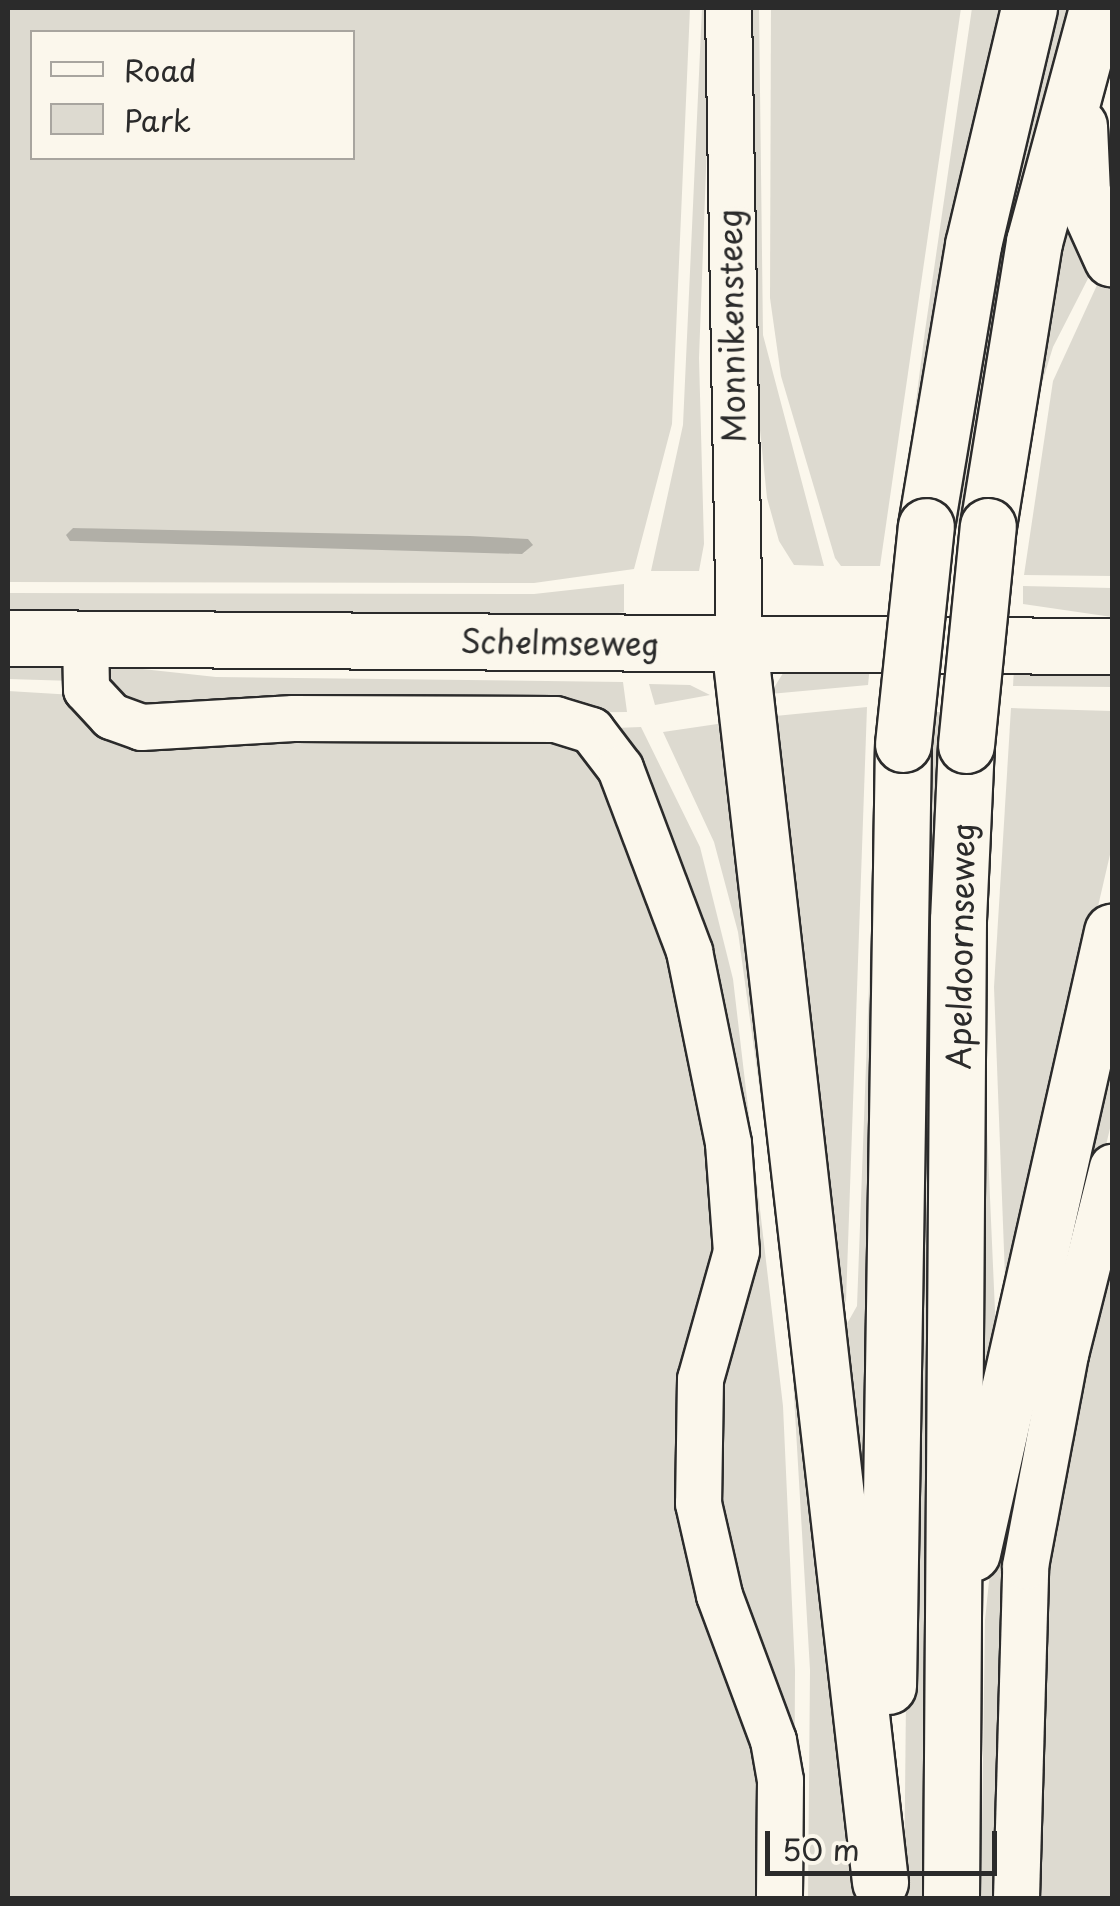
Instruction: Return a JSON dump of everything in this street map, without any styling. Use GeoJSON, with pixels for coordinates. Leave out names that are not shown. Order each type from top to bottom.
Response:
{"type":"FeatureCollection","features":[{"type":"Feature","properties":{"kind":"main road","name":"Apeldoornseweg"},"geometry":{"type":"LineString","coordinates":[[880,1890],[903,744],[926,526],[973,245],[1030,8]]}},
{"type":"Feature","properties":{"kind":"main road","name":"Apeldoornseweg"},"geometry":{"type":"LineString","coordinates":[[952,1898],[958,979],[966,745],[988,526],[1030,260],[1097,8]]}},
{"type":"Feature","properties":{"kind":"main road"},"geometry":{"type":"LineString","coordinates":[[1080,68],[1079,178],[1112,259]]}},
{"type":"Feature","properties":{"kind":"main road","name":"Schelmseweg"},"geometry":{"type":"LineString","coordinates":[[8,638],[1112,646]]}},
{"type":"Feature","properties":{"kind":"main road"},"geometry":{"type":"LineString","coordinates":[[739,644],[880,1890]]}},
{"type":"Feature","properties":{"kind":"main road"},"geometry":{"type":"LineString","coordinates":[[955,1612],[988,1497],[1112,932]]}},
{"type":"Feature","properties":{"kind":"street","name":"Monnikensteeg"},"geometry":{"type":"LineString","coordinates":[[728,8],[739,644]]}},
{"type":"Feature","properties":{"kind":"street"},"geometry":{"type":"LineString","coordinates":[[85,636],[86,689],[110,716],[141,727],[293,718],[555,719],[591,730],[620,768],[689,952],[728,1144],[736,1251],[700,1379],[698,1503],[718,1594],[774,1740],[780,1780],[779,1898]]}},
{"type":"Feature","properties":{"kind":"street"},"geometry":{"type":"LineString","coordinates":[[1016,1898],[1026,1566],[1065,1354],[1112,1166]]}},
{"type":"Feature","properties":{"kind":"green space"},"geometry":{"type":"Polygon","coordinates":[[[8,8],[690,8],[672,424],[634,569],[534,583],[8,582],[8,8]],[[73,528],[70,541],[529,553],[73,528]]]}},
{"type":"Feature","properties":{"kind":"green space"},"geometry":{"type":"Polygon","coordinates":[[[702,8],[712,8],[699,358],[704,544],[699,571],[651,571],[683,425],[702,8]]]}},
{"type":"Feature","properties":{"kind":"green space"},"geometry":{"type":"Polygon","coordinates":[[[747,8],[759,8],[763,335],[824,566],[794,565],[779,541],[767,498],[755,382],[747,8]]]}},
{"type":"Feature","properties":{"kind":"green space"},"geometry":{"type":"Polygon","coordinates":[[[771,8],[961,8],[880,566],[841,566],[835,558],[781,376],[770,298],[771,8]]]}},
{"type":"Feature","properties":{"kind":"green space"},"geometry":{"type":"Polygon","coordinates":[[[972,8],[1012,8],[900,526],[925,331],[972,8]]]}},
{"type":"Feature","properties":{"kind":"green space"},"geometry":{"type":"Polygon","coordinates":[[[1050,8],[1071,8],[970,525],[945,523],[965,382],[1050,8]]]}},
{"type":"Feature","properties":{"kind":"green space"},"geometry":{"type":"Polygon","coordinates":[[[1065,188],[1098,259],[1053,347],[1034,409],[1065,188]]]}},
{"type":"Feature","properties":{"kind":"green space"},"geometry":{"type":"Polygon","coordinates":[[[1103,272],[1112,279],[1112,576],[1024,575],[1053,381],[1103,272]]]}},
{"type":"Feature","properties":{"kind":"green space"},"geometry":{"type":"Polygon","coordinates":[[[624,584],[624,612],[606,615],[8,614],[8,593],[534,594],[624,584]]]}},
{"type":"Feature","properties":{"kind":"green space"},"geometry":{"type":"Polygon","coordinates":[[[1023,586],[1112,588],[1112,617],[1023,604],[1023,586]]]}},
{"type":"Feature","properties":{"kind":"green space"},"geometry":{"type":"Polygon","coordinates":[[[8,661],[59,662],[74,681],[8,679],[8,661]]]}},
{"type":"Feature","properties":{"kind":"green space"},"geometry":{"type":"Polygon","coordinates":[[[115,666],[216,677],[623,682],[627,712],[143,717],[101,678],[115,666]]]}},
{"type":"Feature","properties":{"kind":"green space"},"geometry":{"type":"Polygon","coordinates":[[[870,666],[868,685],[770,694],[785,670],[870,666]]]}},
{"type":"Feature","properties":{"kind":"green space"},"geometry":{"type":"Polygon","coordinates":[[[1014,668],[1112,670],[1112,687],[1013,686],[1014,668]]]}},
{"type":"Feature","properties":{"kind":"green space"},"geometry":{"type":"Polygon","coordinates":[[[649,684],[690,685],[710,695],[655,705],[649,684]]]}},
{"type":"Feature","properties":{"kind":"green space"},"geometry":{"type":"Polygon","coordinates":[[[8,691],[74,695],[101,721],[578,732],[665,902],[730,1215],[693,1379],[767,1740],[773,1898],[8,1898],[8,691]]]}},
{"type":"Feature","properties":{"kind":"green space"},"geometry":{"type":"Polygon","coordinates":[[[867,707],[846,1301],[832,1319],[765,717],[867,707]]]}},
{"type":"Feature","properties":{"kind":"green space"},"geometry":{"type":"Polygon","coordinates":[[[1011,708],[1112,711],[1112,846],[1006,1303],[994,987],[1011,708]]]}},
{"type":"Feature","properties":{"kind":"green space"},"geometry":{"type":"Polygon","coordinates":[[[926,712],[950,712],[932,1898],[904,1898],[914,902],[926,712]]]}},
{"type":"Feature","properties":{"kind":"green space"},"geometry":{"type":"Polygon","coordinates":[[[731,722],[791,1318],[738,932],[714,842],[663,732],[731,722]]]}},
{"type":"Feature","properties":{"kind":"green space"},"geometry":{"type":"Polygon","coordinates":[[[641,727],[700,847],[733,979],[783,1406],[795,1670],[794,1898],[702,1456],[741,1266],[615,728],[641,727]]]}},
{"type":"Feature","properties":{"kind":"green space"},"geometry":{"type":"Polygon","coordinates":[[[878,744],[874,1699],[844,1329],[857,1306],[878,744]]]}},
{"type":"Feature","properties":{"kind":"green space"},"geometry":{"type":"Polygon","coordinates":[[[994,745],[983,1038],[996,1334],[973,1511],[976,891],[994,745]]]}},
{"type":"Feature","properties":{"kind":"green space"},"geometry":{"type":"Polygon","coordinates":[[[1112,1024],[1112,1120],[1091,1208],[1112,1154],[1112,1898],[981,1898],[985,1620],[996,1514],[1112,1024]]]}},
{"type":"Feature","properties":{"kind":"green space"},"geometry":{"type":"Polygon","coordinates":[[[799,1338],[856,1840],[856,1898],[808,1898],[810,1670],[791,1344],[799,1338]]]}},
{"type":"Feature","properties":{"kind":"shaded area"},"geometry":{"type":"Polygon","coordinates":[[[73,528],[470,536],[528,539],[533,545],[522,554],[70,541],[66,535],[73,528]]]}}]}
